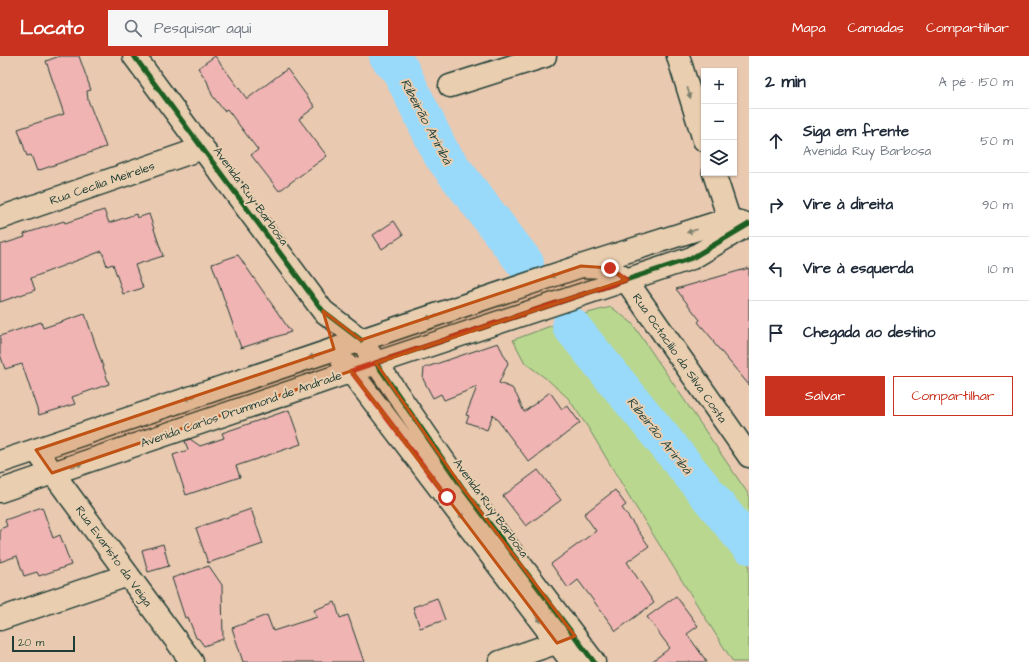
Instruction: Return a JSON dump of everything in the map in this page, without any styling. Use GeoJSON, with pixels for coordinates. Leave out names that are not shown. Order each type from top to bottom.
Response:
{"type":"FeatureCollection","features":[{"type":"Feature","properties":{"kind":"main road","name":"Avenida Ruy Barbosa"},"geometry":{"type":"LineString","coordinates":[[134,56],[323,311],[361,340],[566,640],[572,662]]}},
{"type":"Feature","properties":{"kind":"main road"},"geometry":{"type":"LineString","coordinates":[[450,86],[545,56]]}},
{"type":"Feature","properties":{"kind":"main road"},"geometry":{"type":"LineString","coordinates":[[678,56],[701,130]]}},
{"type":"Feature","properties":{"kind":"main road","name":"Rua Cecília Meireles"},"geometry":{"type":"LineString","coordinates":[[0,218],[203,148]]}},
{"type":"Feature","properties":{"kind":"main road"},"geometry":{"type":"LineString","coordinates":[[0,462],[581,266],[741,222],[716,176]]}},
{"type":"Feature","properties":{"kind":"main road","name":"Avenida Carlos Drummond de Andrade"},"geometry":{"type":"LineString","coordinates":[[0,491],[351,371],[692,258],[741,222]]}},
{"type":"Feature","properties":{"kind":"main road","name":"Rua Octacílio da Silva Costa"},"geometry":{"type":"LineString","coordinates":[[581,266],[599,266],[610,268],[626,280],[742,433],[749,456]]}},
{"type":"Feature","properties":{"kind":"main road","name":"Avenida Ruy Barbosa"},"geometry":{"type":"LineString","coordinates":[[323,311],[334,349],[566,640],[594,662]]}},
{"type":"Feature","properties":{"kind":"main road","name":"Rua Evaristo da Veiga"},"geometry":{"type":"LineString","coordinates":[[36,450],[192,662]]}},
{"type":"Feature","properties":{"kind":"main road"},"geometry":{"type":"LineString","coordinates":[[0,619],[128,575]]}},
{"type":"Feature","properties":{"kind":"main road"},"geometry":{"type":"LineString","coordinates":[[500,662],[566,640]]}},
{"type":"Feature","properties":{"kind":"highlighted area"},"geometry":{"type":"Polygon","coordinates":[[[581,266],[610,268],[626,280],[376,363],[462,487],[575,636],[557,643],[351,371],[52,473],[36,450],[334,349],[323,311],[361,340],[581,266]]]}},
{"type":"Feature","properties":{"kind":"green space"},"geometry":{"type":"Polygon","coordinates":[[[611,307],[632,323],[749,495],[749,662],[733,662],[632,501],[589,429],[568,398],[548,380],[525,363],[513,340],[580,315],[611,307]]]}},
{"type":"Feature","properties":{"kind":"building"},"geometry":{"type":"Polygon","coordinates":[[[60,56],[79,56],[91,90],[87,91],[88,100],[106,147],[37,171],[31,155],[27,156],[18,129],[64,114],[46,61],[60,56]]]}},
{"type":"Feature","properties":{"kind":"building"},"geometry":{"type":"Polygon","coordinates":[[[215,56],[247,99],[287,69],[315,107],[299,119],[327,156],[279,191],[251,155],[258,150],[227,109],[224,111],[212,95],[207,81],[198,68],[215,56]]]}},
{"type":"Feature","properties":{"kind":"building"},"geometry":{"type":"Polygon","coordinates":[[[104,210],[109,223],[136,214],[137,218],[149,214],[163,256],[135,265],[143,288],[123,294],[113,264],[107,266],[102,251],[31,278],[35,290],[0,302],[0,245],[25,237],[24,234],[64,221],[65,223],[104,210]]]}},
{"type":"Feature","properties":{"kind":"building"},"geometry":{"type":"Polygon","coordinates":[[[394,221],[403,235],[382,249],[373,235],[394,221]]]}},
{"type":"Feature","properties":{"kind":"building"},"geometry":{"type":"Polygon","coordinates":[[[238,255],[291,332],[241,348],[212,264],[238,255]]]}},
{"type":"Feature","properties":{"kind":"building"},"geometry":{"type":"Polygon","coordinates":[[[749,268],[749,385],[713,342],[714,341],[698,322],[700,320],[676,289],[749,268]]]}},
{"type":"Feature","properties":{"kind":"building"},"geometry":{"type":"Polygon","coordinates":[[[85,314],[109,384],[72,397],[75,404],[39,415],[22,364],[5,369],[0,354],[0,336],[41,322],[43,328],[85,314]]]}},
{"type":"Feature","properties":{"kind":"building"},"geometry":{"type":"Polygon","coordinates":[[[498,343],[508,363],[499,383],[512,388],[524,412],[550,392],[562,409],[567,405],[580,423],[529,462],[493,414],[487,430],[466,422],[469,416],[466,415],[477,387],[444,400],[441,394],[433,398],[423,379],[424,368],[498,343]]]}},
{"type":"Feature","properties":{"kind":"building"},"geometry":{"type":"Polygon","coordinates":[[[289,410],[301,444],[236,466],[240,477],[186,495],[173,455],[188,450],[185,441],[190,439],[200,446],[224,438],[222,433],[289,410]]]}},
{"type":"Feature","properties":{"kind":"building"},"geometry":{"type":"Polygon","coordinates":[[[538,470],[561,500],[526,526],[503,496],[538,470]]]}},
{"type":"Feature","properties":{"kind":"building"},"geometry":{"type":"Polygon","coordinates":[[[615,490],[626,505],[622,508],[649,546],[627,562],[654,603],[616,631],[578,580],[568,588],[551,564],[596,531],[584,514],[615,490]]]}},
{"type":"Feature","properties":{"kind":"building"},"geometry":{"type":"Polygon","coordinates":[[[42,507],[53,538],[60,535],[71,565],[39,576],[37,572],[24,576],[17,556],[0,562],[0,529],[7,526],[5,520],[42,507]]]}},
{"type":"Feature","properties":{"kind":"building"},"geometry":{"type":"Polygon","coordinates":[[[251,509],[263,544],[208,563],[196,528],[251,509]]]}},
{"type":"Feature","properties":{"kind":"building"},"geometry":{"type":"Polygon","coordinates":[[[163,544],[169,566],[148,572],[142,550],[163,544]]]}},
{"type":"Feature","properties":{"kind":"building"},"geometry":{"type":"Polygon","coordinates":[[[209,566],[222,585],[223,639],[204,646],[199,639],[196,638],[188,617],[185,618],[172,578],[209,566]]]}},
{"type":"Feature","properties":{"kind":"building"},"geometry":{"type":"Polygon","coordinates":[[[676,596],[698,626],[687,634],[707,662],[651,662],[670,648],[647,617],[676,596]]]}},
{"type":"Feature","properties":{"kind":"building"},"geometry":{"type":"Polygon","coordinates":[[[437,598],[445,620],[420,628],[413,607],[437,598]]]}},
{"type":"Feature","properties":{"kind":"building"},"geometry":{"type":"Polygon","coordinates":[[[335,602],[340,618],[348,615],[364,662],[243,662],[232,628],[267,615],[273,631],[317,617],[314,610],[335,602]]]}},
{"type":"Feature","properties":{"kind":"waterway","name":"Ribeirão Ariribá"},"geometry":{"type":"LineString","coordinates":[[388,56],[401,71],[442,155],[525,263]]}},
{"type":"Feature","properties":{"kind":"waterway","name":"Ribeirão Ariribá"},"geometry":{"type":"LineString","coordinates":[[571,326],[749,545]]}},
{"type":"Feature","properties":{"kind":"cycle path"},"geometry":{"type":"LineString","coordinates":[[134,56],[323,311],[361,340]]}},
{"type":"Feature","properties":{"kind":"cycle path"},"geometry":{"type":"LineString","coordinates":[[594,662],[462,487],[376,363],[692,258],[749,224]]}},
{"type":"Feature","properties":{"kind":"route"},"geometry":{"type":"LineString","coordinates":[[447,497],[351,371],[626,280],[610,268]]}}]}
